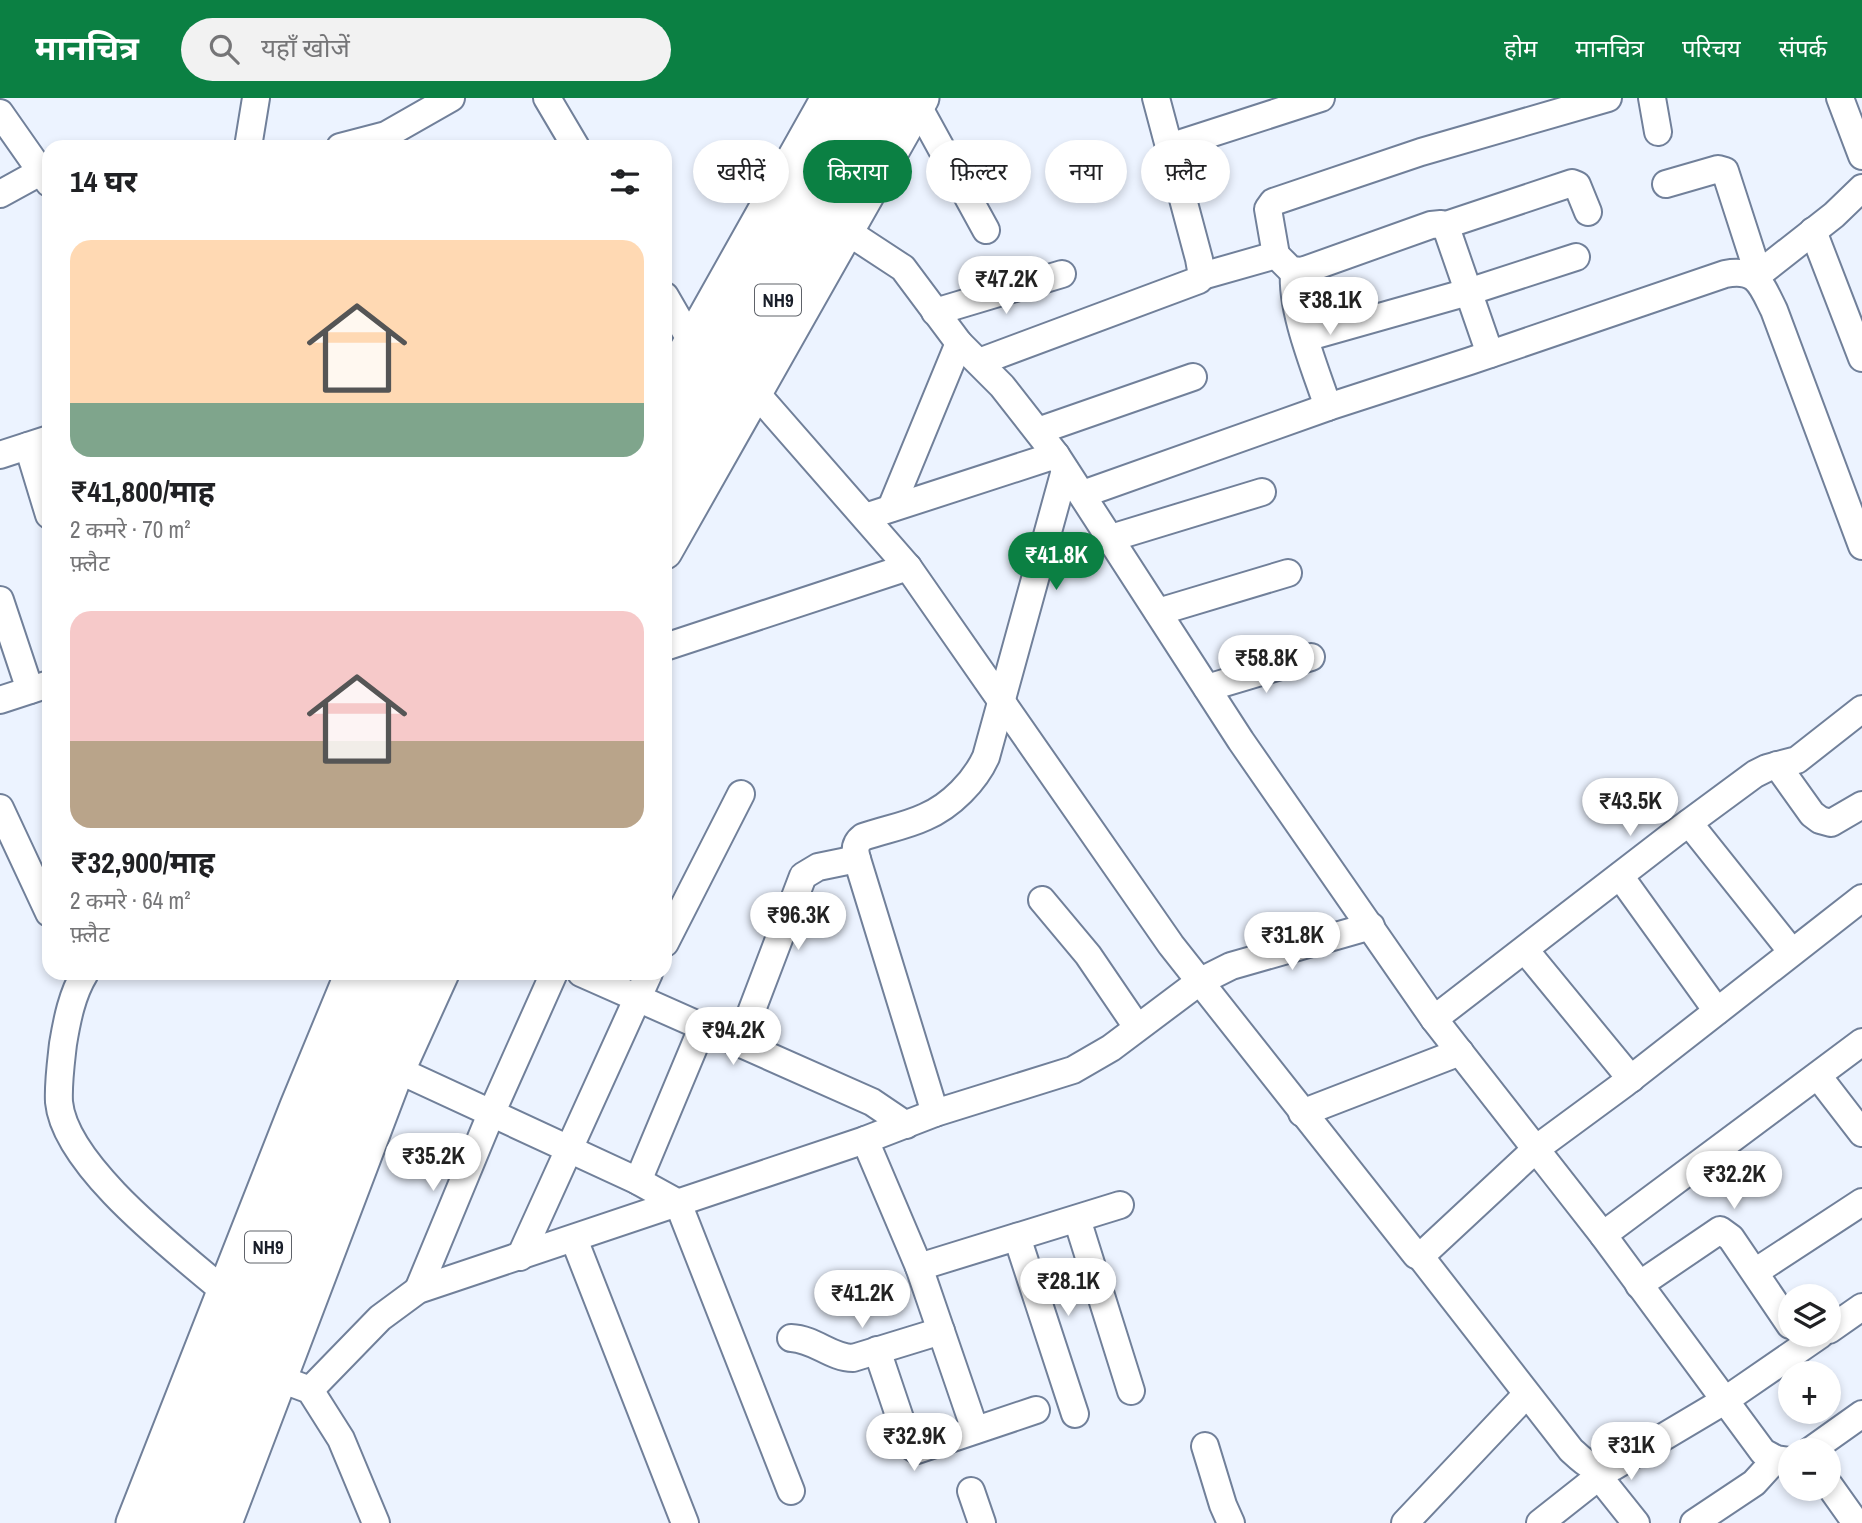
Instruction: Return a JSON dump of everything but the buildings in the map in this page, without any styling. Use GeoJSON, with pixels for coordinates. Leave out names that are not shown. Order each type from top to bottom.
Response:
{"type":"FeatureCollection","features":[{"type":"Feature","properties":{"kind":"highway","name":"NH9"},"geometry":{"type":"LineString","coordinates":[[672,425],[855,98]]}},
{"type":"Feature","properties":{"kind":"highway","name":"NH9"},"geometry":{"type":"LineString","coordinates":[[672,491],[911,101]]}},
{"type":"Feature","properties":{"kind":"highway","name":"NH9"},"geometry":{"type":"LineString","coordinates":[[162,1523],[324,1099],[377,980]]}},
{"type":"Feature","properties":{"kind":"highway","name":"NH9"},"geometry":{"type":"LineString","coordinates":[[197,1523],[355,1108],[411,980]]}},
{"type":"Feature","properties":{"kind":"main road"},"geometry":{"type":"LineString","coordinates":[[672,375],[828,98]]}},
{"type":"Feature","properties":{"kind":"main road"},"geometry":{"type":"LineString","coordinates":[[672,540],[848,232],[911,101]]}},
{"type":"Feature","properties":{"kind":"main road"},"geometry":{"type":"LineString","coordinates":[[133,1523],[349,980]]}},
{"type":"Feature","properties":{"kind":"main road"},"geometry":{"type":"LineString","coordinates":[[225,1523],[295,1384],[397,1070],[439,980]]}},
{"type":"Feature","properties":{"kind":"street"},"geometry":{"type":"LineString","coordinates":[[249,140],[256,98]]}},
{"type":"Feature","properties":{"kind":"street"},"geometry":{"type":"LineString","coordinates":[[367,140],[386,135],[451,98]]}},
{"type":"Feature","properties":{"kind":"street"},"geometry":{"type":"LineString","coordinates":[[547,98],[572,140]]}},
{"type":"Feature","properties":{"kind":"street"},"geometry":{"type":"LineString","coordinates":[[1156,98],[1168,140]]}},
{"type":"Feature","properties":{"kind":"street"},"geometry":{"type":"LineString","coordinates":[[1192,140],[1321,98]]}},
{"type":"Feature","properties":{"kind":"street"},"geometry":{"type":"LineString","coordinates":[[1328,407],[1268,209],[1273,202],[1421,152],[1608,98]]}},
{"type":"Feature","properties":{"kind":"street"},"geometry":{"type":"LineString","coordinates":[[1652,98],[1658,132]]}},
{"type":"Feature","properties":{"kind":"street"},"geometry":{"type":"LineString","coordinates":[[1840,98],[1862,156]]}},
{"type":"Feature","properties":{"kind":"street"},"geometry":{"type":"LineString","coordinates":[[911,101],[986,230]]}},
{"type":"Feature","properties":{"kind":"street"},"geometry":{"type":"LineString","coordinates":[[0,113],[42,171]]}},
{"type":"Feature","properties":{"kind":"street"},"geometry":{"type":"LineString","coordinates":[[1666,184],[1718,169],[1725,171],[1757,275],[1774,310],[1862,547]]}},
{"type":"Feature","properties":{"kind":"street"},"geometry":{"type":"LineString","coordinates":[[0,194],[42,178]]}},
{"type":"Feature","properties":{"kind":"street"},"geometry":{"type":"LineString","coordinates":[[1443,226],[1572,183],[1577,185],[1588,212]]}},
{"type":"Feature","properties":{"kind":"street"},"geometry":{"type":"LineString","coordinates":[[1757,275],[1834,215],[1862,188]]}},
{"type":"Feature","properties":{"kind":"street"},"geometry":{"type":"LineString","coordinates":[[1184,203],[1202,276]]}},
{"type":"Feature","properties":{"kind":"street"},"geometry":{"type":"LineString","coordinates":[[979,362],[1194,284],[1202,276],[1285,264],[1302,271],[1438,224],[1447,230],[1490,354]]}},
{"type":"Feature","properties":{"kind":"street"},"geometry":{"type":"LineString","coordinates":[[1813,231],[1862,358]]}},
{"type":"Feature","properties":{"kind":"street"},"geometry":{"type":"LineString","coordinates":[[848,232],[902,268],[958,343],[1002,386],[1038,431],[1083,494],[1241,741],[1434,1019],[1537,1148],[1763,1452],[1778,1458]]}},
{"type":"Feature","properties":{"kind":"street"},"geometry":{"type":"LineString","coordinates":[[1305,338],[1468,292],[1576,257]]}},
{"type":"Feature","properties":{"kind":"street"},"geometry":{"type":"LineString","coordinates":[[1083,494],[1328,407],[1725,274],[1739,271],[1757,275]]}},
{"type":"Feature","properties":{"kind":"street"},"geometry":{"type":"LineString","coordinates":[[935,312],[1062,274]]}},
{"type":"Feature","properties":{"kind":"street"},"geometry":{"type":"LineString","coordinates":[[672,308],[691,341]]}},
{"type":"Feature","properties":{"kind":"street"},"geometry":{"type":"LineString","coordinates":[[891,508],[958,343]]}},
{"type":"Feature","properties":{"kind":"street"},"geometry":{"type":"LineString","coordinates":[[1038,431],[1193,377]]}},
{"type":"Feature","properties":{"kind":"street"},"geometry":{"type":"LineString","coordinates":[[756,393],[908,567],[1116,870],[1199,982],[1302,1114],[1415,1254],[1420,1256],[1526,1395],[1636,1523]]}},
{"type":"Feature","properties":{"kind":"street"},"geometry":{"type":"LineString","coordinates":[[0,455],[39,443],[42,465]]}},
{"type":"Feature","properties":{"kind":"street"},"geometry":{"type":"LineString","coordinates":[[865,517],[1061,462]]}},
{"type":"Feature","properties":{"kind":"street"},"geometry":{"type":"LineString","coordinates":[[935,1113],[855,848],[863,837],[924,818],[944,805],[974,778],[986,757],[1061,462]]}},
{"type":"Feature","properties":{"kind":"street"},"geometry":{"type":"LineString","coordinates":[[1111,538],[1262,492]]}},
{"type":"Feature","properties":{"kind":"street"},"geometry":{"type":"LineString","coordinates":[[672,645],[908,567]]}},
{"type":"Feature","properties":{"kind":"street"},"geometry":{"type":"LineString","coordinates":[[1158,612],[1288,573]]}},
{"type":"Feature","properties":{"kind":"street"},"geometry":{"type":"LineString","coordinates":[[0,600],[40,687],[0,700]]}},
{"type":"Feature","properties":{"kind":"street"},"geometry":{"type":"LineString","coordinates":[[1207,688],[1311,656]]}},
{"type":"Feature","properties":{"kind":"street"},"geometry":{"type":"LineString","coordinates":[[1434,1019],[1761,770],[1797,760],[1862,709]]}},
{"type":"Feature","properties":{"kind":"street"},"geometry":{"type":"LineString","coordinates":[[1777,765],[1812,814],[1820,820],[1831,823],[1862,805]]}},
{"type":"Feature","properties":{"kind":"street"},"geometry":{"type":"LineString","coordinates":[[672,929],[741,794]]}},
{"type":"Feature","properties":{"kind":"street"},"geometry":{"type":"LineString","coordinates":[[0,808],[42,898]]}},
{"type":"Feature","properties":{"kind":"street"},"geometry":{"type":"LineString","coordinates":[[1689,823],[1792,952]]}},
{"type":"Feature","properties":{"kind":"street"},"geometry":{"type":"LineString","coordinates":[[739,1044],[803,876],[818,867],[857,859]]}},
{"type":"Feature","properties":{"kind":"street"},"geometry":{"type":"LineString","coordinates":[[1620,876],[1717,1011]]}},
{"type":"Feature","properties":{"kind":"street"},"geometry":{"type":"LineString","coordinates":[[1420,1256],[1537,1148],[1631,1079],[1862,898]]}},
{"type":"Feature","properties":{"kind":"street"},"geometry":{"type":"LineString","coordinates":[[1042,900],[1088,955],[1137,1027]]}},
{"type":"Feature","properties":{"kind":"street"},"geometry":{"type":"LineString","coordinates":[[376,1523],[341,1439],[295,1384],[418,1290],[865,1140],[935,1113],[1073,1070],[1099,1056],[1199,982],[1231,966],[1371,926]]}},
{"type":"Feature","properties":{"kind":"street"},"geometry":{"type":"LineString","coordinates":[[1525,950],[1631,1079]]}},
{"type":"Feature","properties":{"kind":"street"},"geometry":{"type":"LineString","coordinates":[[79,980],[67,1018],[61,1062],[59,1103],[69,1134],[99,1178],[151,1230],[224,1291]]}},
{"type":"Feature","properties":{"kind":"street"},"geometry":{"type":"LineString","coordinates":[[418,1290],[491,1114],[551,980]]}},
{"type":"Feature","properties":{"kind":"street"},"geometry":{"type":"LineString","coordinates":[[596,980],[872,1102],[906,1125]]}},
{"type":"Feature","properties":{"kind":"street"},"geometry":{"type":"LineString","coordinates":[[520,1257],[646,980]]}},
{"type":"Feature","properties":{"kind":"street"},"geometry":{"type":"LineString","coordinates":[[638,1181],[702,1028]]}},
{"type":"Feature","properties":{"kind":"street"},"geometry":{"type":"LineString","coordinates":[[1603,1235],[1862,1042]]}},
{"type":"Feature","properties":{"kind":"street"},"geometry":{"type":"LineString","coordinates":[[1302,1114],[1460,1052]]}},
{"type":"Feature","properties":{"kind":"street"},"geometry":{"type":"LineString","coordinates":[[397,1070],[638,1181],[678,1203],[792,1491]]}},
{"type":"Feature","properties":{"kind":"street"},"geometry":{"type":"LineString","coordinates":[[1818,1076],[1862,1133]]}},
{"type":"Feature","properties":{"kind":"street"},"geometry":{"type":"LineString","coordinates":[[865,1140],[919,1267],[975,1430]]}},
{"type":"Feature","properties":{"kind":"street"},"geometry":{"type":"LineString","coordinates":[[1755,1272],[1862,1202]]}},
{"type":"Feature","properties":{"kind":"street"},"geometry":{"type":"LineString","coordinates":[[919,1267],[1120,1205]]}},
{"type":"Feature","properties":{"kind":"street"},"geometry":{"type":"LineString","coordinates":[[1077,1219],[1131,1391]]}},
{"type":"Feature","properties":{"kind":"street"},"geometry":{"type":"LineString","coordinates":[[1639,1285],[1720,1230],[1731,1238],[1778,1302]]}},
{"type":"Feature","properties":{"kind":"street"},"geometry":{"type":"LineString","coordinates":[[1017,1237],[1075,1414]]}},
{"type":"Feature","properties":{"kind":"street"},"geometry":{"type":"LineString","coordinates":[[574,1238],[685,1523]]}},
{"type":"Feature","properties":{"kind":"street"},"geometry":{"type":"LineString","coordinates":[[1841,1321],[1862,1307]]}},
{"type":"Feature","properties":{"kind":"street"},"geometry":{"type":"LineString","coordinates":[[791,1338],[807,1340],[847,1358],[941,1331]]}},
{"type":"Feature","properties":{"kind":"street"},"geometry":{"type":"LineString","coordinates":[[1540,1523],[1595,1473],[1613,1467],[1724,1401],[1789,1347]]}},
{"type":"Feature","properties":{"kind":"street"},"geometry":{"type":"LineString","coordinates":[[877,1350],[909,1445],[913,1448],[924,1449],[1036,1410]]}},
{"type":"Feature","properties":{"kind":"street"},"geometry":{"type":"LineString","coordinates":[[1412,1521],[1526,1395]]}},
{"type":"Feature","properties":{"kind":"street"},"geometry":{"type":"LineString","coordinates":[[1828,1438],[1862,1414]]}},
{"type":"Feature","properties":{"kind":"street"},"geometry":{"type":"LineString","coordinates":[[1205,1446],[1225,1521]]}},
{"type":"Feature","properties":{"kind":"street"},"geometry":{"type":"LineString","coordinates":[[1694,1523],[1778,1464]]}},
{"type":"Feature","properties":{"kind":"street"},"geometry":{"type":"LineString","coordinates":[[971,1491],[982,1523]]}},
{"type":"Feature","properties":{"kind":"street"},"geometry":{"type":"LineString","coordinates":[[1841,1497],[1856,1513]]}}]}
